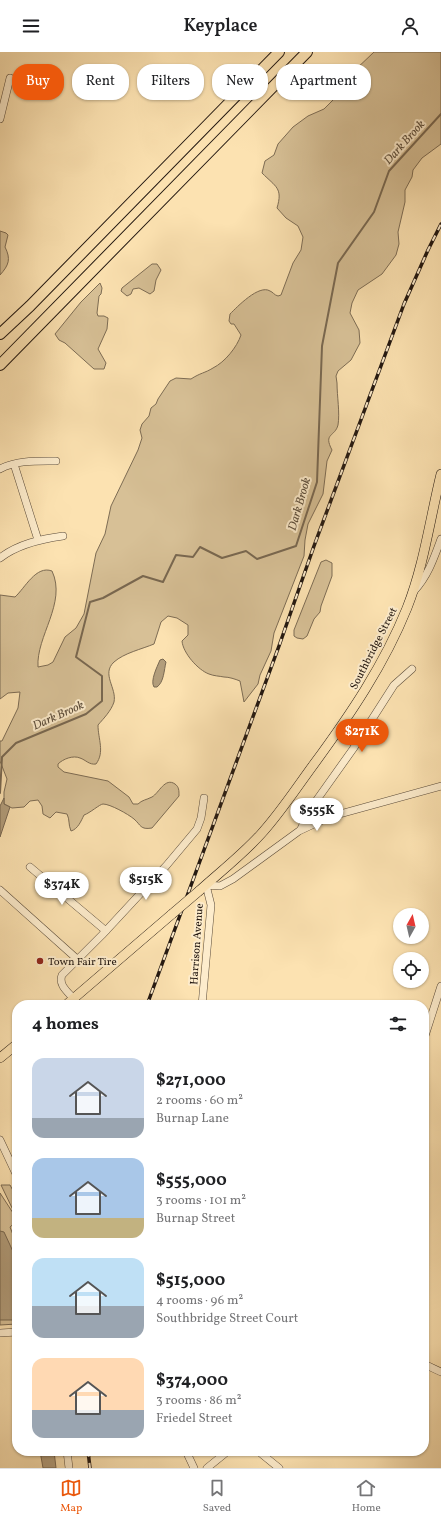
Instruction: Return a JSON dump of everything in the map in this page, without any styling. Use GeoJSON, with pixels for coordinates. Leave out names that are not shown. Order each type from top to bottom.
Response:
{"type":"FeatureCollection","features":[{"type":"Feature","properties":{"kind":"highway"},"geometry":{"type":"LineString","coordinates":[[0,334],[30,306],[279,52]]}},
{"type":"Feature","properties":{"kind":"highway"},"geometry":{"type":"LineString","coordinates":[[0,364],[307,52]]}},
{"type":"Feature","properties":{"kind":"main road","name":"Southbridge Street"},"geometry":{"type":"LineString","coordinates":[[74,999],[242,854],[281,810],[341,728],[379,668],[394,638],[412,593],[441,474]]}},
{"type":"Feature","properties":{"kind":"main road"},"geometry":{"type":"LineString","coordinates":[[0,1058],[12,1048]]}},
{"type":"Feature","properties":{"kind":"street"},"geometry":{"type":"LineString","coordinates":[[0,119],[10,78]]}},
{"type":"Feature","properties":{"kind":"street"},"geometry":{"type":"LineString","coordinates":[[0,469],[29,461],[56,461]]}},
{"type":"Feature","properties":{"kind":"street"},"geometry":{"type":"LineString","coordinates":[[14,464],[38,540]]}},
{"type":"Feature","properties":{"kind":"street"},"geometry":{"type":"LineString","coordinates":[[0,558],[14,550],[38,540],[63,536]]}},
{"type":"Feature","properties":{"kind":"street"},"geometry":{"type":"LineString","coordinates":[[412,593],[421,583],[429,570],[441,539]]}},
{"type":"Feature","properties":{"kind":"street"},"geometry":{"type":"LineString","coordinates":[[301,829],[316,801],[353,749],[394,685],[412,669]]}},
{"type":"Feature","properties":{"kind":"street"},"geometry":{"type":"LineString","coordinates":[[206,885],[220,886],[233,879],[301,829],[329,817],[441,786]]}},
{"type":"Feature","properties":{"kind":"street"},"geometry":{"type":"LineString","coordinates":[[74,999],[63,987],[60,980],[64,972],[106,931],[166,866],[197,829],[201,818],[204,798]]}},
{"type":"Feature","properties":{"kind":"street"},"geometry":{"type":"LineString","coordinates":[[30,867],[106,931]]}},
{"type":"Feature","properties":{"kind":"street","name":"Harrison Avenue"},"geometry":{"type":"LineString","coordinates":[[202,1000],[211,905],[206,885]]}},
{"type":"Feature","properties":{"kind":"street"},"geometry":{"type":"LineString","coordinates":[[0,890],[77,960]]}},
{"type":"Feature","properties":{"kind":"street"},"geometry":{"type":"LineString","coordinates":[[429,1023],[441,986]]}},
{"type":"Feature","properties":{"kind":"street"},"geometry":{"type":"LineString","coordinates":[[0,1140],[12,1165]]}},
{"type":"Feature","properties":{"kind":"street"},"geometry":{"type":"LineString","coordinates":[[0,1333],[12,1332]]}},
{"type":"Feature","properties":{"kind":"street"},"geometry":{"type":"LineString","coordinates":[[429,1366],[441,1372]]}},
{"type":"Feature","properties":{"kind":"street"},"geometry":{"type":"LineString","coordinates":[[68,1456],[69,1468]]}},
{"type":"Feature","properties":{"kind":"street"},"geometry":{"type":"LineString","coordinates":[[188,1456],[194,1468]]}},
{"type":"Feature","properties":{"kind":"street"},"geometry":{"type":"LineString","coordinates":[[207,1468],[222,1456]]}},
{"type":"Feature","properties":{"kind":"street"},"geometry":{"type":"LineString","coordinates":[[264,1456],[279,1468]]}},
{"type":"Feature","properties":{"kind":"shaded area"},"geometry":{"type":"Polygon","coordinates":[[[374,52],[441,52],[441,144],[422,158],[413,170],[412,177],[405,190],[405,202],[398,232],[399,244],[396,255],[382,274],[358,290],[352,303],[350,313],[359,330],[360,343],[351,360],[338,371],[336,376],[339,420],[337,429],[329,438],[332,450],[327,461],[323,494],[308,524],[304,556],[274,633],[271,651],[260,675],[258,684],[244,702],[240,681],[215,676],[200,669],[188,656],[183,646],[182,641],[188,635],[188,625],[177,618],[168,616],[161,622],[154,644],[123,656],[114,662],[110,667],[109,676],[114,702],[98,725],[101,750],[96,764],[91,764],[80,758],[74,757],[68,758],[58,764],[58,767],[64,772],[108,781],[129,797],[133,804],[138,804],[152,797],[162,786],[171,782],[177,786],[179,796],[152,828],[143,828],[134,819],[106,804],[102,804],[84,815],[77,827],[71,831],[67,814],[56,812],[50,818],[43,814],[42,806],[38,800],[30,801],[24,807],[12,808],[4,804],[4,792],[7,779],[0,761],[0,741],[2,741],[18,708],[20,692],[8,693],[0,699],[0,595],[15,597],[36,574],[46,570],[52,571],[56,583],[56,595],[54,607],[41,643],[38,667],[48,665],[53,662],[65,637],[76,628],[84,614],[96,553],[105,534],[111,506],[138,450],[142,438],[140,430],[142,424],[149,416],[151,408],[156,404],[170,381],[176,378],[191,379],[210,370],[230,354],[241,335],[234,324],[231,324],[229,321],[230,314],[254,293],[265,290],[271,291],[277,296],[281,295],[293,263],[301,250],[303,237],[298,226],[286,218],[277,208],[279,192],[262,173],[265,161],[274,155],[278,144],[293,127],[308,116],[324,109],[333,100],[371,100],[371,64],[361,64],[374,52]]]}},
{"type":"Feature","properties":{"kind":"shaded area"},"geometry":{"type":"Polygon","coordinates":[[[0,231],[8,235],[5,247],[8,255],[8,262],[0,275],[0,231]]]}},
{"type":"Feature","properties":{"kind":"shaded area"},"geometry":{"type":"Polygon","coordinates":[[[152,264],[157,264],[161,270],[156,280],[154,291],[150,294],[139,288],[133,289],[131,294],[127,296],[121,291],[122,288],[152,264]]]}},
{"type":"Feature","properties":{"kind":"shaded area"},"geometry":{"type":"Polygon","coordinates":[[[100,283],[102,288],[99,296],[97,313],[98,316],[108,318],[107,329],[98,349],[106,363],[104,369],[94,369],[65,343],[59,340],[55,334],[81,302],[100,283]]]}},
{"type":"Feature","properties":{"kind":"shaded area"},"geometry":{"type":"Polygon","coordinates":[[[326,560],[332,563],[332,576],[320,612],[314,619],[307,636],[303,639],[297,638],[294,636],[294,630],[321,562],[326,560]]]}},
{"type":"Feature","properties":{"kind":"shaded area"},"geometry":{"type":"Polygon","coordinates":[[[163,659],[166,662],[162,679],[157,687],[154,687],[154,674],[160,660],[163,659]]]}},
{"type":"Feature","properties":{"kind":"shaded area"},"geometry":{"type":"Polygon","coordinates":[[[4,798],[4,804],[10,807],[0,837],[0,806],[4,798]]]}},
{"type":"Feature","properties":{"kind":"shaded area"},"geometry":{"type":"Polygon","coordinates":[[[1,1185],[10,1185],[12,1189],[12,1208],[1,1185]]]}},
{"type":"Feature","properties":{"kind":"shaded area"},"geometry":{"type":"Polygon","coordinates":[[[0,1193],[12,1211],[12,1225],[10,1227],[12,1232],[12,1324],[0,1325],[0,1193]]]}},
{"type":"Feature","properties":{"kind":"shaded area"},"geometry":{"type":"Polygon","coordinates":[[[0,1231],[4,1232],[12,1249],[12,1320],[0,1320],[0,1231]]]}},
{"type":"Feature","properties":{"kind":"shaded area"},"geometry":{"type":"Polygon","coordinates":[[[41,1456],[55,1456],[56,1468],[43,1468],[41,1456]]]}},
{"type":"Feature","properties":{"kind":"waterway","name":"Dark Brook"},"geometry":{"type":"LineString","coordinates":[[0,793],[2,757],[16,743],[86,714],[102,701],[102,676],[76,657],[90,602],[103,598],[143,576],[163,582],[176,555],[193,557],[200,547],[222,558],[246,551],[257,559],[296,546],[317,482],[322,346],[338,263],[374,212],[389,171],[441,114]]}},
{"type":"Feature","properties":{"kind":"railway"},"geometry":{"type":"LineString","coordinates":[[149,1000],[279,646],[314,546],[404,304],[441,224]]}},
{"type":"Feature","properties":{"kind":"railway"},"geometry":{"type":"LineString","coordinates":[[89,1456],[90,1468]]}},
{"type":"Feature","properties":{"kind":"place","name":"Town Fair Tire"},"geometry":{"type":"Point","coordinates":[40,961]}}]}
